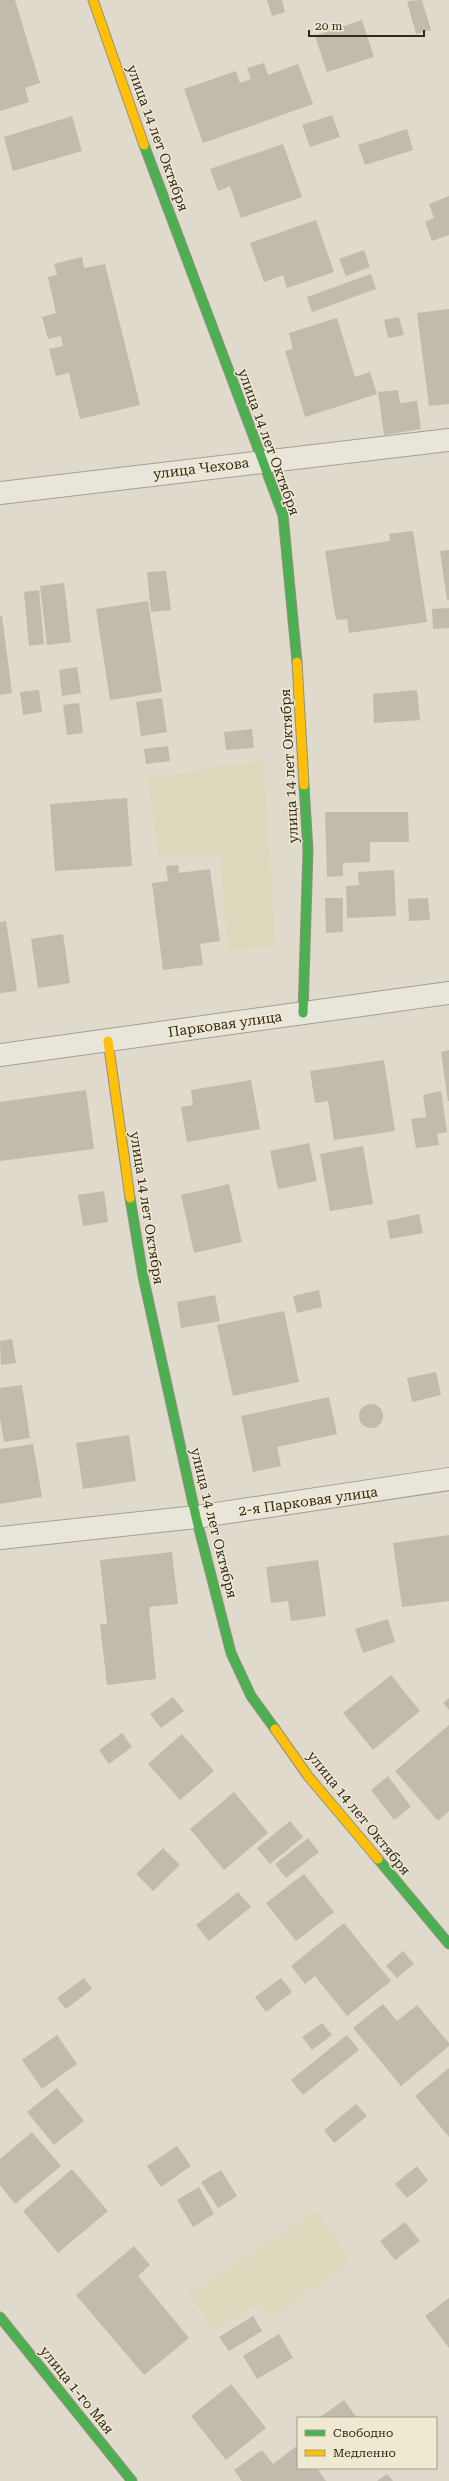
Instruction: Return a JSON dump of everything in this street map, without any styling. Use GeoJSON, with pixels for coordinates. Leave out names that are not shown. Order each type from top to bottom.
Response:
{"type":"FeatureCollection","features":[{"type":"Feature","properties":{"kind":"street","name":"улица 14 лет Октября"},"geometry":{"type":"LineString","coordinates":[[93,0],[283,515],[295,631],[308,850],[304,1013]]}},
{"type":"Feature","properties":{"kind":"street","name":"улица Чехова"},"geometry":{"type":"LineString","coordinates":[[0,493],[449,440]]}},
{"type":"Feature","properties":{"kind":"street","name":"Парковая улица"},"geometry":{"type":"LineString","coordinates":[[0,1055],[449,993]]}},
{"type":"Feature","properties":{"kind":"street","name":"улица 14 лет Октября"},"geometry":{"type":"LineString","coordinates":[[108,1041],[124,1161],[143,1276],[196,1517],[231,1653],[251,1696],[308,1776],[449,1944]]}},
{"type":"Feature","properties":{"kind":"street","name":"2-я Парковая улица"},"geometry":{"type":"LineString","coordinates":[[0,1538],[196,1517],[449,1479]]}},
{"type":"Feature","properties":{"kind":"street","name":"улица 1-го Мая"},"geometry":{"type":"LineString","coordinates":[[0,2317],[132,2481]]}},
{"type":"Feature","properties":{"kind":"shaded area"},"geometry":{"type":"Polygon","coordinates":[[[264,760],[276,946],[228,952],[219,855],[158,855],[147,778],[264,760]]]}},
{"type":"Feature","properties":{"kind":"shaded area"},"geometry":{"type":"Polygon","coordinates":[[[317,2210],[350,2262],[271,2320],[257,2305],[213,2331],[190,2293],[317,2210]]]}},
{"type":"Feature","properties":{"kind":"building"},"geometry":{"type":"Polygon","coordinates":[[[0,0],[15,0],[40,83],[25,88],[29,102],[0,111],[0,0]]]}},
{"type":"Feature","properties":{"kind":"building"},"geometry":{"type":"Polygon","coordinates":[[[267,0],[282,0],[285,12],[272,16],[267,0]]]}},
{"type":"Feature","properties":{"kind":"building"},"geometry":{"type":"Polygon","coordinates":[[[422,0],[431,30],[416,34],[407,1],[422,0]]]}},
{"type":"Feature","properties":{"kind":"building"},"geometry":{"type":"Polygon","coordinates":[[[362,20],[374,57],[327,72],[315,36],[362,20]]]}},
{"type":"Feature","properties":{"kind":"building"},"geometry":{"type":"Polygon","coordinates":[[[264,63],[268,75],[298,64],[313,104],[203,143],[184,89],[236,71],[240,83],[251,79],[247,68],[264,63]]]}},
{"type":"Feature","properties":{"kind":"building"},"geometry":{"type":"Polygon","coordinates":[[[332,115],[340,137],[310,147],[302,125],[332,115]]]}},
{"type":"Feature","properties":{"kind":"building"},"geometry":{"type":"Polygon","coordinates":[[[72,116],[82,151],[13,171],[4,137],[72,116]]]}},
{"type":"Feature","properties":{"kind":"building"},"geometry":{"type":"Polygon","coordinates":[[[407,129],[413,150],[365,165],[358,145],[407,129]]]}},
{"type":"Feature","properties":{"kind":"building"},"geometry":{"type":"Polygon","coordinates":[[[283,144],[302,197],[241,218],[230,186],[218,191],[210,169],[283,144]]]}},
{"type":"Feature","properties":{"kind":"building"},"geometry":{"type":"Polygon","coordinates":[[[449,196],[449,235],[432,241],[425,222],[434,218],[429,204],[449,196]]]}},
{"type":"Feature","properties":{"kind":"building"},"geometry":{"type":"Polygon","coordinates":[[[316,220],[334,272],[287,288],[283,275],[264,282],[250,243],[316,220]]]}},
{"type":"Feature","properties":{"kind":"building"},"geometry":{"type":"Polygon","coordinates":[[[364,250],[370,267],[346,276],[339,259],[364,250]]]}},
{"type":"Feature","properties":{"kind":"building"},"geometry":{"type":"Polygon","coordinates":[[[82,257],[84,268],[105,264],[140,405],[80,419],[69,373],[56,376],[49,349],[63,346],[61,336],[48,339],[42,317],[56,313],[48,277],[57,275],[54,264],[82,257]]]}},
{"type":"Feature","properties":{"kind":"building"},"geometry":{"type":"Polygon","coordinates":[[[371,274],[376,289],[312,312],[307,297],[371,274]]]}},
{"type":"Feature","properties":{"kind":"building"},"geometry":{"type":"Polygon","coordinates":[[[449,309],[449,404],[429,406],[417,313],[449,309]]]}},
{"type":"Feature","properties":{"kind":"building"},"geometry":{"type":"Polygon","coordinates":[[[399,317],[404,335],[388,338],[384,320],[399,317]]]}},
{"type":"Feature","properties":{"kind":"building"},"geometry":{"type":"Polygon","coordinates":[[[337,318],[355,377],[370,372],[377,394],[305,417],[285,351],[293,349],[289,333],[337,318]]]}},
{"type":"Feature","properties":{"kind":"building"},"geometry":{"type":"Polygon","coordinates":[[[398,390],[400,403],[417,401],[421,429],[384,435],[378,392],[398,390]]]}},
{"type":"Feature","properties":{"kind":"building"},"geometry":{"type":"Polygon","coordinates":[[[413,531],[427,622],[349,633],[347,619],[336,620],[325,551],[390,541],[389,534],[413,531]]]}},
{"type":"Feature","properties":{"kind":"building"},"geometry":{"type":"Polygon","coordinates":[[[449,550],[449,600],[447,600],[440,551],[449,550]]]}},
{"type":"Feature","properties":{"kind":"building"},"geometry":{"type":"Polygon","coordinates":[[[166,571],[171,610],[151,612],[147,572],[166,571]]]}},
{"type":"Feature","properties":{"kind":"building"},"geometry":{"type":"Polygon","coordinates":[[[64,583],[71,642],[47,645],[40,586],[64,583]]]}},
{"type":"Feature","properties":{"kind":"building"},"geometry":{"type":"Polygon","coordinates":[[[39,590],[44,644],[29,646],[24,592],[39,590]]]}},
{"type":"Feature","properties":{"kind":"building"},"geometry":{"type":"Polygon","coordinates":[[[148,601],[162,692],[110,700],[96,609],[148,601]]]}},
{"type":"Feature","properties":{"kind":"building"},"geometry":{"type":"Polygon","coordinates":[[[449,608],[449,628],[433,629],[432,609],[449,608]]]}},
{"type":"Feature","properties":{"kind":"building"},"geometry":{"type":"Polygon","coordinates":[[[0,616],[2,616],[12,693],[0,695],[0,616]]]}},
{"type":"Feature","properties":{"kind":"building"},"geometry":{"type":"Polygon","coordinates":[[[77,667],[81,693],[62,696],[59,670],[77,667]]]}},
{"type":"Feature","properties":{"kind":"building"},"geometry":{"type":"Polygon","coordinates":[[[39,690],[42,712],[23,715],[20,692],[39,690]]]}},
{"type":"Feature","properties":{"kind":"building"},"geometry":{"type":"Polygon","coordinates":[[[417,690],[420,720],[374,723],[373,694],[417,690]]]}},
{"type":"Feature","properties":{"kind":"building"},"geometry":{"type":"Polygon","coordinates":[[[162,698],[167,732],[141,736],[136,702],[162,698]]]}},
{"type":"Feature","properties":{"kind":"building"},"geometry":{"type":"Polygon","coordinates":[[[79,703],[83,733],[67,735],[63,705],[79,703]]]}},
{"type":"Feature","properties":{"kind":"building"},"geometry":{"type":"Polygon","coordinates":[[[252,729],[254,748],[226,750],[224,732],[252,729]]]}},
{"type":"Feature","properties":{"kind":"building"},"geometry":{"type":"Polygon","coordinates":[[[168,746],[170,761],[146,764],[144,749],[168,746]]]}},
{"type":"Feature","properties":{"kind":"building"},"geometry":{"type":"Polygon","coordinates":[[[127,798],[132,866],[55,871],[50,804],[127,798]]]}},
{"type":"Feature","properties":{"kind":"building"},"geometry":{"type":"Polygon","coordinates":[[[325,812],[408,812],[409,842],[370,842],[370,862],[343,863],[343,876],[327,877],[325,812]]]}},
{"type":"Feature","properties":{"kind":"building"},"geometry":{"type":"Polygon","coordinates":[[[178,865],[179,873],[210,869],[220,941],[200,944],[203,965],[163,970],[152,883],[168,881],[166,866],[178,865]]]}},
{"type":"Feature","properties":{"kind":"building"},"geometry":{"type":"Polygon","coordinates":[[[394,870],[396,916],[347,918],[346,886],[359,885],[358,872],[394,870]]]}},
{"type":"Feature","properties":{"kind":"building"},"geometry":{"type":"Polygon","coordinates":[[[325,898],[343,898],[343,932],[326,933],[325,898]]]}},
{"type":"Feature","properties":{"kind":"building"},"geometry":{"type":"Polygon","coordinates":[[[428,898],[430,920],[409,921],[408,899],[428,898]]]}},
{"type":"Feature","properties":{"kind":"building"},"geometry":{"type":"Polygon","coordinates":[[[6,921],[17,991],[0,993],[0,922],[6,921]]]}},
{"type":"Feature","properties":{"kind":"building"},"geometry":{"type":"Polygon","coordinates":[[[63,934],[70,983],[38,988],[31,939],[63,934]]]}},
{"type":"Feature","properties":{"kind":"building"},"geometry":{"type":"Polygon","coordinates":[[[449,1050],[449,1101],[448,1101],[441,1052],[449,1050]]]}},
{"type":"Feature","properties":{"kind":"building"},"geometry":{"type":"Polygon","coordinates":[[[384,1060],[395,1131],[334,1140],[328,1101],[315,1103],[310,1071],[384,1060]]]}},
{"type":"Feature","properties":{"kind":"building"},"geometry":{"type":"Polygon","coordinates":[[[251,1080],[260,1129],[187,1142],[181,1107],[193,1105],[191,1090],[251,1080]]]}},
{"type":"Feature","properties":{"kind":"building"},"geometry":{"type":"Polygon","coordinates":[[[86,1090],[94,1149],[0,1161],[0,1102],[86,1090]]]}},
{"type":"Feature","properties":{"kind":"building"},"geometry":{"type":"Polygon","coordinates":[[[441,1091],[447,1132],[437,1134],[439,1145],[416,1148],[411,1119],[426,1117],[423,1095],[441,1091]]]}},
{"type":"Feature","properties":{"kind":"building"},"geometry":{"type":"Polygon","coordinates":[[[309,1143],[317,1181],[278,1189],[270,1151],[309,1143]]]}},
{"type":"Feature","properties":{"kind":"building"},"geometry":{"type":"Polygon","coordinates":[[[363,1146],[373,1204],[330,1211],[320,1154],[363,1146]]]}},
{"type":"Feature","properties":{"kind":"building"},"geometry":{"type":"Polygon","coordinates":[[[229,1184],[242,1242],[194,1253],[181,1195],[229,1184]]]}},
{"type":"Feature","properties":{"kind":"building"},"geometry":{"type":"Polygon","coordinates":[[[104,1191],[108,1222],[83,1226],[78,1195],[104,1191]]]}},
{"type":"Feature","properties":{"kind":"building"},"geometry":{"type":"Polygon","coordinates":[[[419,1214],[423,1233],[390,1239],[387,1221],[419,1214]]]}},
{"type":"Feature","properties":{"kind":"building"},"geometry":{"type":"Polygon","coordinates":[[[319,1290],[322,1307],[297,1313],[293,1296],[319,1290]]]}},
{"type":"Feature","properties":{"kind":"building"},"geometry":{"type":"Polygon","coordinates":[[[215,1295],[220,1321],[181,1328],[177,1302],[215,1295]]]}},
{"type":"Feature","properties":{"kind":"building"},"geometry":{"type":"Polygon","coordinates":[[[284,1311],[299,1382],[233,1396],[217,1325],[284,1311]]]}},
{"type":"Feature","properties":{"kind":"building"},"geometry":{"type":"Polygon","coordinates":[[[12,1339],[16,1363],[1,1365],[0,1341],[12,1339]]]}},
{"type":"Feature","properties":{"kind":"building"},"geometry":{"type":"Polygon","coordinates":[[[436,1372],[441,1395],[412,1402],[407,1378],[436,1372]]]}},
{"type":"Feature","properties":{"kind":"building"},"geometry":{"type":"Polygon","coordinates":[[[22,1385],[30,1438],[4,1442],[0,1418],[0,1388],[22,1385]]]}},
{"type":"Feature","properties":{"kind":"building"},"geometry":{"type":"Polygon","coordinates":[[[329,1397],[337,1434],[277,1447],[281,1466],[253,1472],[241,1416],[329,1397]]]}},
{"type":"Feature","properties":{"kind":"building"},"geometry":{"type":"Polygon","coordinates":[[[371,1404],[379,1408],[383,1416],[379,1424],[371,1428],[363,1424],[359,1416],[363,1408],[371,1404]]]}},
{"type":"Feature","properties":{"kind":"building"},"geometry":{"type":"Polygon","coordinates":[[[129,1435],[136,1481],[83,1489],[76,1443],[129,1435]]]}},
{"type":"Feature","properties":{"kind":"building"},"geometry":{"type":"Polygon","coordinates":[[[33,1444],[42,1497],[0,1504],[0,1449],[33,1444]]]}},
{"type":"Feature","properties":{"kind":"building"},"geometry":{"type":"Polygon","coordinates":[[[449,1535],[449,1601],[402,1607],[393,1543],[449,1535]]]}},
{"type":"Feature","properties":{"kind":"building"},"geometry":{"type":"Polygon","coordinates":[[[172,1552],[178,1604],[149,1607],[156,1679],[107,1685],[100,1624],[107,1624],[100,1560],[172,1552]]]}},
{"type":"Feature","properties":{"kind":"building"},"geometry":{"type":"Polygon","coordinates":[[[318,1560],[326,1616],[291,1621],[288,1601],[271,1603],[266,1567],[318,1560]]]}},
{"type":"Feature","properties":{"kind":"building"},"geometry":{"type":"Polygon","coordinates":[[[388,1619],[395,1642],[363,1653],[355,1629],[388,1619]]]}},
{"type":"Feature","properties":{"kind":"building"},"geometry":{"type":"Polygon","coordinates":[[[391,1675],[420,1711],[373,1750],[343,1713],[391,1675]]]}},
{"type":"Feature","properties":{"kind":"building"},"geometry":{"type":"Polygon","coordinates":[[[173,1697],[184,1711],[161,1728],[150,1714],[173,1697]]]}},
{"type":"Feature","properties":{"kind":"building"},"geometry":{"type":"Polygon","coordinates":[[[449,1698],[449,1710],[443,1703],[449,1698]]]}},
{"type":"Feature","properties":{"kind":"building"},"geometry":{"type":"Polygon","coordinates":[[[449,1725],[449,1811],[438,1821],[395,1771],[449,1725]]]}},
{"type":"Feature","properties":{"kind":"building"},"geometry":{"type":"Polygon","coordinates":[[[122,1733],[132,1747],[109,1764],[99,1750],[122,1733]]]}},
{"type":"Feature","properties":{"kind":"building"},"geometry":{"type":"Polygon","coordinates":[[[182,1734],[214,1771],[180,1800],[148,1764],[182,1734]]]}},
{"type":"Feature","properties":{"kind":"building"},"geometry":{"type":"Polygon","coordinates":[[[388,1776],[411,1807],[394,1820],[371,1790],[388,1776]]]}},
{"type":"Feature","properties":{"kind":"building"},"geometry":{"type":"Polygon","coordinates":[[[234,1792],[268,1833],[224,1870],[190,1829],[234,1792]]]}},
{"type":"Feature","properties":{"kind":"building"},"geometry":{"type":"Polygon","coordinates":[[[290,1821],[303,1837],[270,1864],[257,1848],[290,1821]]]}},
{"type":"Feature","properties":{"kind":"building"},"geometry":{"type":"Polygon","coordinates":[[[308,1838],[319,1852],[286,1878],[275,1864],[308,1838]]]}},
{"type":"Feature","properties":{"kind":"building"},"geometry":{"type":"Polygon","coordinates":[[[163,1848],[180,1865],[153,1891],[136,1874],[163,1848]]]}},
{"type":"Feature","properties":{"kind":"building"},"geometry":{"type":"Polygon","coordinates":[[[304,1874],[334,1912],[296,1941],[266,1903],[304,1874]]]}},
{"type":"Feature","properties":{"kind":"building"},"geometry":{"type":"Polygon","coordinates":[[[238,1892],[251,1907],[209,1941],[196,1925],[238,1892]]]}},
{"type":"Feature","properties":{"kind":"building"},"geometry":{"type":"Polygon","coordinates":[[[344,1923],[391,1981],[347,2016],[315,1976],[305,1984],[291,1966],[344,1923]]]}},
{"type":"Feature","properties":{"kind":"building"},"geometry":{"type":"Polygon","coordinates":[[[403,1951],[414,1964],[397,1978],[386,1966],[403,1951]]]}},
{"type":"Feature","properties":{"kind":"building"},"geometry":{"type":"Polygon","coordinates":[[[84,1978],[92,1989],[66,2009],[57,1998],[84,1978]]]}},
{"type":"Feature","properties":{"kind":"building"},"geometry":{"type":"Polygon","coordinates":[[[281,1978],[292,1992],[266,2012],[255,1997],[281,1978]]]}},
{"type":"Feature","properties":{"kind":"building"},"geometry":{"type":"Polygon","coordinates":[[[383,2004],[397,2021],[417,2005],[449,2043],[449,2046],[401,2086],[353,2028],[383,2004]]]}},
{"type":"Feature","properties":{"kind":"building"},"geometry":{"type":"Polygon","coordinates":[[[322,2023],[332,2035],[312,2050],[302,2037],[322,2023]]]}},
{"type":"Feature","properties":{"kind":"building"},"geometry":{"type":"Polygon","coordinates":[[[57,2035],[77,2064],[42,2089],[22,2060],[57,2035]]]}},
{"type":"Feature","properties":{"kind":"building"},"geometry":{"type":"Polygon","coordinates":[[[347,2035],[359,2050],[303,2095],[291,2080],[347,2035]]]}},
{"type":"Feature","properties":{"kind":"building"},"geometry":{"type":"Polygon","coordinates":[[[449,2068],[449,2137],[415,2096],[449,2068]]]}},
{"type":"Feature","properties":{"kind":"building"},"geometry":{"type":"Polygon","coordinates":[[[57,2088],[84,2121],[54,2145],[27,2112],[57,2088]]]}},
{"type":"Feature","properties":{"kind":"building"},"geometry":{"type":"Polygon","coordinates":[[[356,2104],[367,2116],[334,2143],[324,2130],[356,2104]]]}},
{"type":"Feature","properties":{"kind":"building"},"geometry":{"type":"Polygon","coordinates":[[[32,2132],[61,2166],[15,2204],[0,2185],[0,2159],[32,2132]]]}},
{"type":"Feature","properties":{"kind":"building"},"geometry":{"type":"Polygon","coordinates":[[[177,2146],[191,2166],[161,2187],[147,2166],[177,2146]]]}},
{"type":"Feature","properties":{"kind":"building"},"geometry":{"type":"Polygon","coordinates":[[[417,2166],[428,2181],[407,2198],[395,2184],[417,2166]]]}},
{"type":"Feature","properties":{"kind":"building"},"geometry":{"type":"Polygon","coordinates":[[[72,2169],[108,2211],[58,2253],[23,2211],[72,2169]]]}},
{"type":"Feature","properties":{"kind":"building"},"geometry":{"type":"Polygon","coordinates":[[[221,2170],[237,2196],[218,2208],[201,2182],[221,2170]]]}},
{"type":"Feature","properties":{"kind":"building"},"geometry":{"type":"Polygon","coordinates":[[[199,2187],[214,2214],[193,2227],[177,2200],[199,2187]]]}},
{"type":"Feature","properties":{"kind":"building"},"geometry":{"type":"Polygon","coordinates":[[[405,2222],[420,2241],[395,2260],[380,2241],[405,2222]]]}},
{"type":"Feature","properties":{"kind":"building"},"geometry":{"type":"Polygon","coordinates":[[[134,2246],[150,2265],[138,2276],[189,2338],[144,2375],[76,2295],[134,2246]]]}},
{"type":"Feature","properties":{"kind":"building"},"geometry":{"type":"Polygon","coordinates":[[[449,2298],[449,2348],[425,2316],[449,2298]]]}},
{"type":"Feature","properties":{"kind":"building"},"geometry":{"type":"Polygon","coordinates":[[[253,2316],[262,2331],[229,2351],[219,2337],[253,2316]]]}},
{"type":"Feature","properties":{"kind":"building"},"geometry":{"type":"Polygon","coordinates":[[[279,2334],[293,2358],[257,2379],[243,2356],[279,2334]]]}},
{"type":"Feature","properties":{"kind":"building"},"geometry":{"type":"Polygon","coordinates":[[[231,2384],[266,2428],[226,2460],[191,2416],[231,2384]]]}},
{"type":"Feature","properties":{"kind":"building"},"geometry":{"type":"Polygon","coordinates":[[[344,2400],[356,2417],[320,2417],[344,2400]]]}},
{"type":"Feature","properties":{"kind":"building"},"geometry":{"type":"Polygon","coordinates":[[[297,2446],[297,2469],[318,2469],[326,2481],[242,2481],[234,2470],[262,2450],[273,2464],[297,2446]]]}},
{"type":"Feature","properties":{"kind":"building"},"geometry":{"type":"Polygon","coordinates":[[[387,2474],[393,2481],[377,2481],[387,2474]]]}},
{"type":"Feature","properties":{"kind":"traffic: fast"},"geometry":{"type":"LineString","coordinates":[[144,145],[283,515],[297,662]]}},
{"type":"Feature","properties":{"kind":"traffic: fast"},"geometry":{"type":"LineString","coordinates":[[303,1013],[308,850],[304,785]]}},
{"type":"Feature","properties":{"kind":"traffic: fast"},"geometry":{"type":"LineString","coordinates":[[130,1198],[143,1276],[196,1517],[231,1653],[251,1696],[275,1729]]}},
{"type":"Feature","properties":{"kind":"traffic: fast"},"geometry":{"type":"LineString","coordinates":[[378,1859],[449,1944]]}},
{"type":"Feature","properties":{"kind":"traffic: fast"},"geometry":{"type":"LineString","coordinates":[[0,2317],[132,2481]]}},
{"type":"Feature","properties":{"kind":"traffic: slow"},"geometry":{"type":"LineString","coordinates":[[93,0],[144,145]]}},
{"type":"Feature","properties":{"kind":"traffic: slow"},"geometry":{"type":"LineString","coordinates":[[297,662],[304,785]]}},
{"type":"Feature","properties":{"kind":"traffic: slow"},"geometry":{"type":"LineString","coordinates":[[108,1041],[130,1198]]}},
{"type":"Feature","properties":{"kind":"traffic: slow"},"geometry":{"type":"LineString","coordinates":[[275,1729],[308,1776],[378,1859]]}}]}
